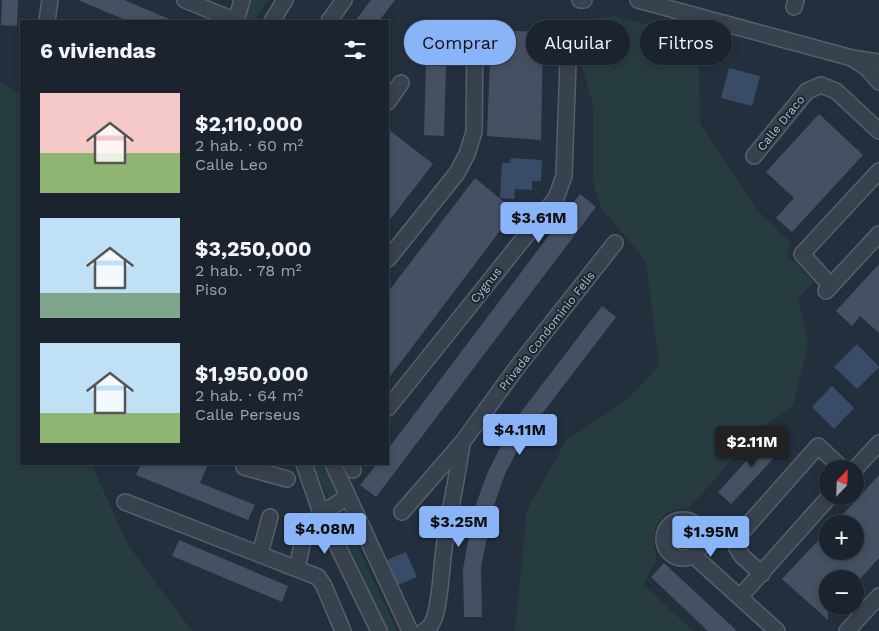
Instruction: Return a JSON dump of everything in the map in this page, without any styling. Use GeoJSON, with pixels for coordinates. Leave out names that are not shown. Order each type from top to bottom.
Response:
{"type":"FeatureCollection","features":[{"type":"Feature","properties":{"kind":"street"},"geometry":{"type":"LineString","coordinates":[[47,20],[50,0]]}},
{"type":"Feature","properties":{"kind":"street"},"geometry":{"type":"LineString","coordinates":[[185,0],[234,20]]}},
{"type":"Feature","properties":{"kind":"street"},"geometry":{"type":"LineString","coordinates":[[236,20],[242,0]]}},
{"type":"Feature","properties":{"kind":"street"},"geometry":{"type":"LineString","coordinates":[[273,20],[285,0]]}},
{"type":"Feature","properties":{"kind":"street"},"geometry":{"type":"LineString","coordinates":[[330,20],[344,0]]}},
{"type":"Feature","properties":{"kind":"street"},"geometry":{"type":"LineString","coordinates":[[638,0],[852,58],[879,62]]}},
{"type":"Feature","properties":{"kind":"street"},"geometry":{"type":"LineString","coordinates":[[852,58],[867,68],[879,82]]}},
{"type":"Feature","properties":{"kind":"street"},"geometry":{"type":"LineString","coordinates":[[389,258],[457,173],[467,154],[474,132],[475,65]]}},
{"type":"Feature","properties":{"kind":"street","name":"Cygnus"},"geometry":{"type":"LineString","coordinates":[[389,407],[556,198],[564,176],[568,65]]}},
{"type":"Feature","properties":{"kind":"street"},"geometry":{"type":"LineString","coordinates":[[389,101],[401,83]]}},
{"type":"Feature","properties":{"kind":"street","name":"Calle Draco"},"geometry":{"type":"LineString","coordinates":[[754,156],[807,91],[821,85],[836,90],[879,131]]}},
{"type":"Feature","properties":{"kind":"street"},"geometry":{"type":"LineString","coordinates":[[879,170],[802,254],[828,289],[879,234]]}},
{"type":"Feature","properties":{"kind":"street","name":"Privada Condominio Felis"},"geometry":{"type":"LineString","coordinates":[[402,512],[462,443],[518,366],[615,243]]}},
{"type":"Feature","properties":{"kind":"street"},"geometry":{"type":"LineString","coordinates":[[863,460],[879,442]]}},
{"type":"Feature","properties":{"kind":"street","name":"Privada Condominio Felis"},"geometry":{"type":"LineString","coordinates":[[424,631],[429,628],[435,618],[446,536],[455,495],[462,443]]}},
{"type":"Feature","properties":{"kind":"street"},"geometry":{"type":"LineString","coordinates":[[762,574],[742,556],[736,546],[741,533],[818,446],[833,460]]}},
{"type":"Feature","properties":{"kind":"street"},"geometry":{"type":"LineString","coordinates":[[244,465],[244,467],[287,479]]}},
{"type":"Feature","properties":{"kind":"street"},"geometry":{"type":"LineString","coordinates":[[304,465],[320,510],[376,630]]}},
{"type":"Feature","properties":{"kind":"street"},"geometry":{"type":"LineString","coordinates":[[333,465],[346,497],[410,631]]}},
{"type":"Feature","properties":{"kind":"street"},"geometry":{"type":"LineString","coordinates":[[320,510],[332,507],[346,497]]}},
{"type":"Feature","properties":{"kind":"street"},"geometry":{"type":"LineString","coordinates":[[125,502],[318,577],[343,631]]}},
{"type":"Feature","properties":{"kind":"street"},"geometry":{"type":"LineString","coordinates":[[740,597],[822,505]]}},
{"type":"Feature","properties":{"kind":"street"},"geometry":{"type":"LineString","coordinates":[[260,554],[270,517]]}},
{"type":"Feature","properties":{"kind":"street"},"geometry":{"type":"LineString","coordinates":[[296,568],[304,536]]}},
{"type":"Feature","properties":{"kind":"street"},"geometry":{"type":"LineString","coordinates":[[693,555],[777,631]]}},
{"type":"Feature","properties":{"kind":"street"},"geometry":{"type":"LineString","coordinates":[[847,631],[879,596]]}},
{"type":"Feature","properties":{"kind":"green space"},"geometry":{"type":"Polygon","coordinates":[[[249,0],[268,0],[255,20],[241,20],[249,0]]]}},
{"type":"Feature","properties":{"kind":"green space"},"geometry":{"type":"Polygon","coordinates":[[[614,16],[640,22],[640,65],[699,65],[700,123],[757,210],[791,243],[787,255],[814,282],[798,299],[808,344],[793,406],[757,432],[689,508],[668,513],[662,517],[656,528],[654,544],[656,560],[643,584],[693,631],[515,631],[527,510],[566,441],[627,400],[659,366],[646,261],[602,209],[593,182],[593,105],[582,65],[630,65],[630,20],[581,20],[614,16]]]}},
{"type":"Feature","properties":{"kind":"green space"},"geometry":{"type":"Polygon","coordinates":[[[0,83],[20,93],[20,465],[91,465],[128,545],[192,631],[0,631],[0,83]]]}},
{"type":"Feature","properties":{"kind":"green space"},"geometry":{"type":"Polygon","coordinates":[[[312,465],[323,465],[339,496],[329,500],[312,465]]]}},
{"type":"Feature","properties":{"kind":"green space"},"geometry":{"type":"Polygon","coordinates":[[[343,515],[397,631],[386,631],[334,519],[343,515]]]}},
{"type":"Feature","properties":{"kind":"water"},"geometry":{"type":"Polygon","coordinates":[[[729,68],[760,76],[752,106],[721,98],[729,68]]]}},
{"type":"Feature","properties":{"kind":"water"},"geometry":{"type":"Polygon","coordinates":[[[511,158],[542,160],[541,181],[532,181],[532,190],[515,189],[514,199],[500,198],[502,163],[510,163],[511,158]]]}},
{"type":"Feature","properties":{"kind":"water"},"geometry":{"type":"Polygon","coordinates":[[[857,344],[879,367],[857,389],[834,367],[857,344]]]}},
{"type":"Feature","properties":{"kind":"water"},"geometry":{"type":"Polygon","coordinates":[[[832,386],[854,408],[834,429],[812,407],[832,386]]]}},
{"type":"Feature","properties":{"kind":"water"},"geometry":{"type":"Polygon","coordinates":[[[406,552],[417,577],[396,586],[385,561],[406,552]]]}},
{"type":"Feature","properties":{"kind":"building"},"geometry":{"type":"Polygon","coordinates":[[[2,0],[18,0],[17,26],[1,25],[2,0]]]}},
{"type":"Feature","properties":{"kind":"building"},"geometry":{"type":"Polygon","coordinates":[[[78,0],[124,0],[172,20],[126,20],[78,0]]]}},
{"type":"Feature","properties":{"kind":"building"},"geometry":{"type":"Polygon","coordinates":[[[371,0],[395,0],[380,20],[356,20],[371,0]]]}},
{"type":"Feature","properties":{"kind":"building"},"geometry":{"type":"Polygon","coordinates":[[[516,31],[526,31],[526,65],[542,65],[541,140],[487,136],[490,65],[516,65],[516,31]]]}},
{"type":"Feature","properties":{"kind":"building"},"geometry":{"type":"Polygon","coordinates":[[[426,65],[446,65],[444,136],[424,135],[426,65]]]}},
{"type":"Feature","properties":{"kind":"building"},"geometry":{"type":"Polygon","coordinates":[[[819,114],[863,155],[792,232],[776,218],[794,198],[766,172],[819,114]]]}},
{"type":"Feature","properties":{"kind":"building"},"geometry":{"type":"Polygon","coordinates":[[[389,130],[433,164],[389,221],[389,130]]]}},
{"type":"Feature","properties":{"kind":"building"},"geometry":{"type":"Polygon","coordinates":[[[475,178],[515,211],[389,378],[389,291],[475,178]]]}},
{"type":"Feature","properties":{"kind":"building"},"geometry":{"type":"Polygon","coordinates":[[[580,194],[596,207],[376,497],[360,485],[376,465],[389,465],[389,448],[580,194]]]}},
{"type":"Feature","properties":{"kind":"building"},"geometry":{"type":"Polygon","coordinates":[[[879,264],[879,333],[860,316],[852,326],[836,311],[879,264]]]}},
{"type":"Feature","properties":{"kind":"building"},"geometry":{"type":"Polygon","coordinates":[[[602,306],[616,317],[525,436],[505,474],[486,528],[489,528],[481,567],[482,617],[464,617],[463,569],[474,510],[487,474],[511,425],[602,306]]]}},
{"type":"Feature","properties":{"kind":"building"},"geometry":{"type":"Polygon","coordinates":[[[773,432],[787,444],[731,504],[718,492],[773,432]]]}},
{"type":"Feature","properties":{"kind":"building"},"geometry":{"type":"Polygon","coordinates":[[[141,465],[208,465],[200,483],[255,505],[248,520],[136,475],[141,465]]]}},
{"type":"Feature","properties":{"kind":"building"},"geometry":{"type":"Polygon","coordinates":[[[879,475],[879,558],[864,575],[864,570],[819,570],[819,612],[782,579],[819,540],[819,560],[864,560],[864,515],[842,515],[851,505],[864,505],[864,491],[879,475]]]}},
{"type":"Feature","properties":{"kind":"building"},"geometry":{"type":"Polygon","coordinates":[[[179,540],[288,586],[282,602],[172,556],[179,540]]]}},
{"type":"Feature","properties":{"kind":"building"},"geometry":{"type":"Polygon","coordinates":[[[664,563],[737,631],[708,631],[651,577],[664,563]]]}}]}
